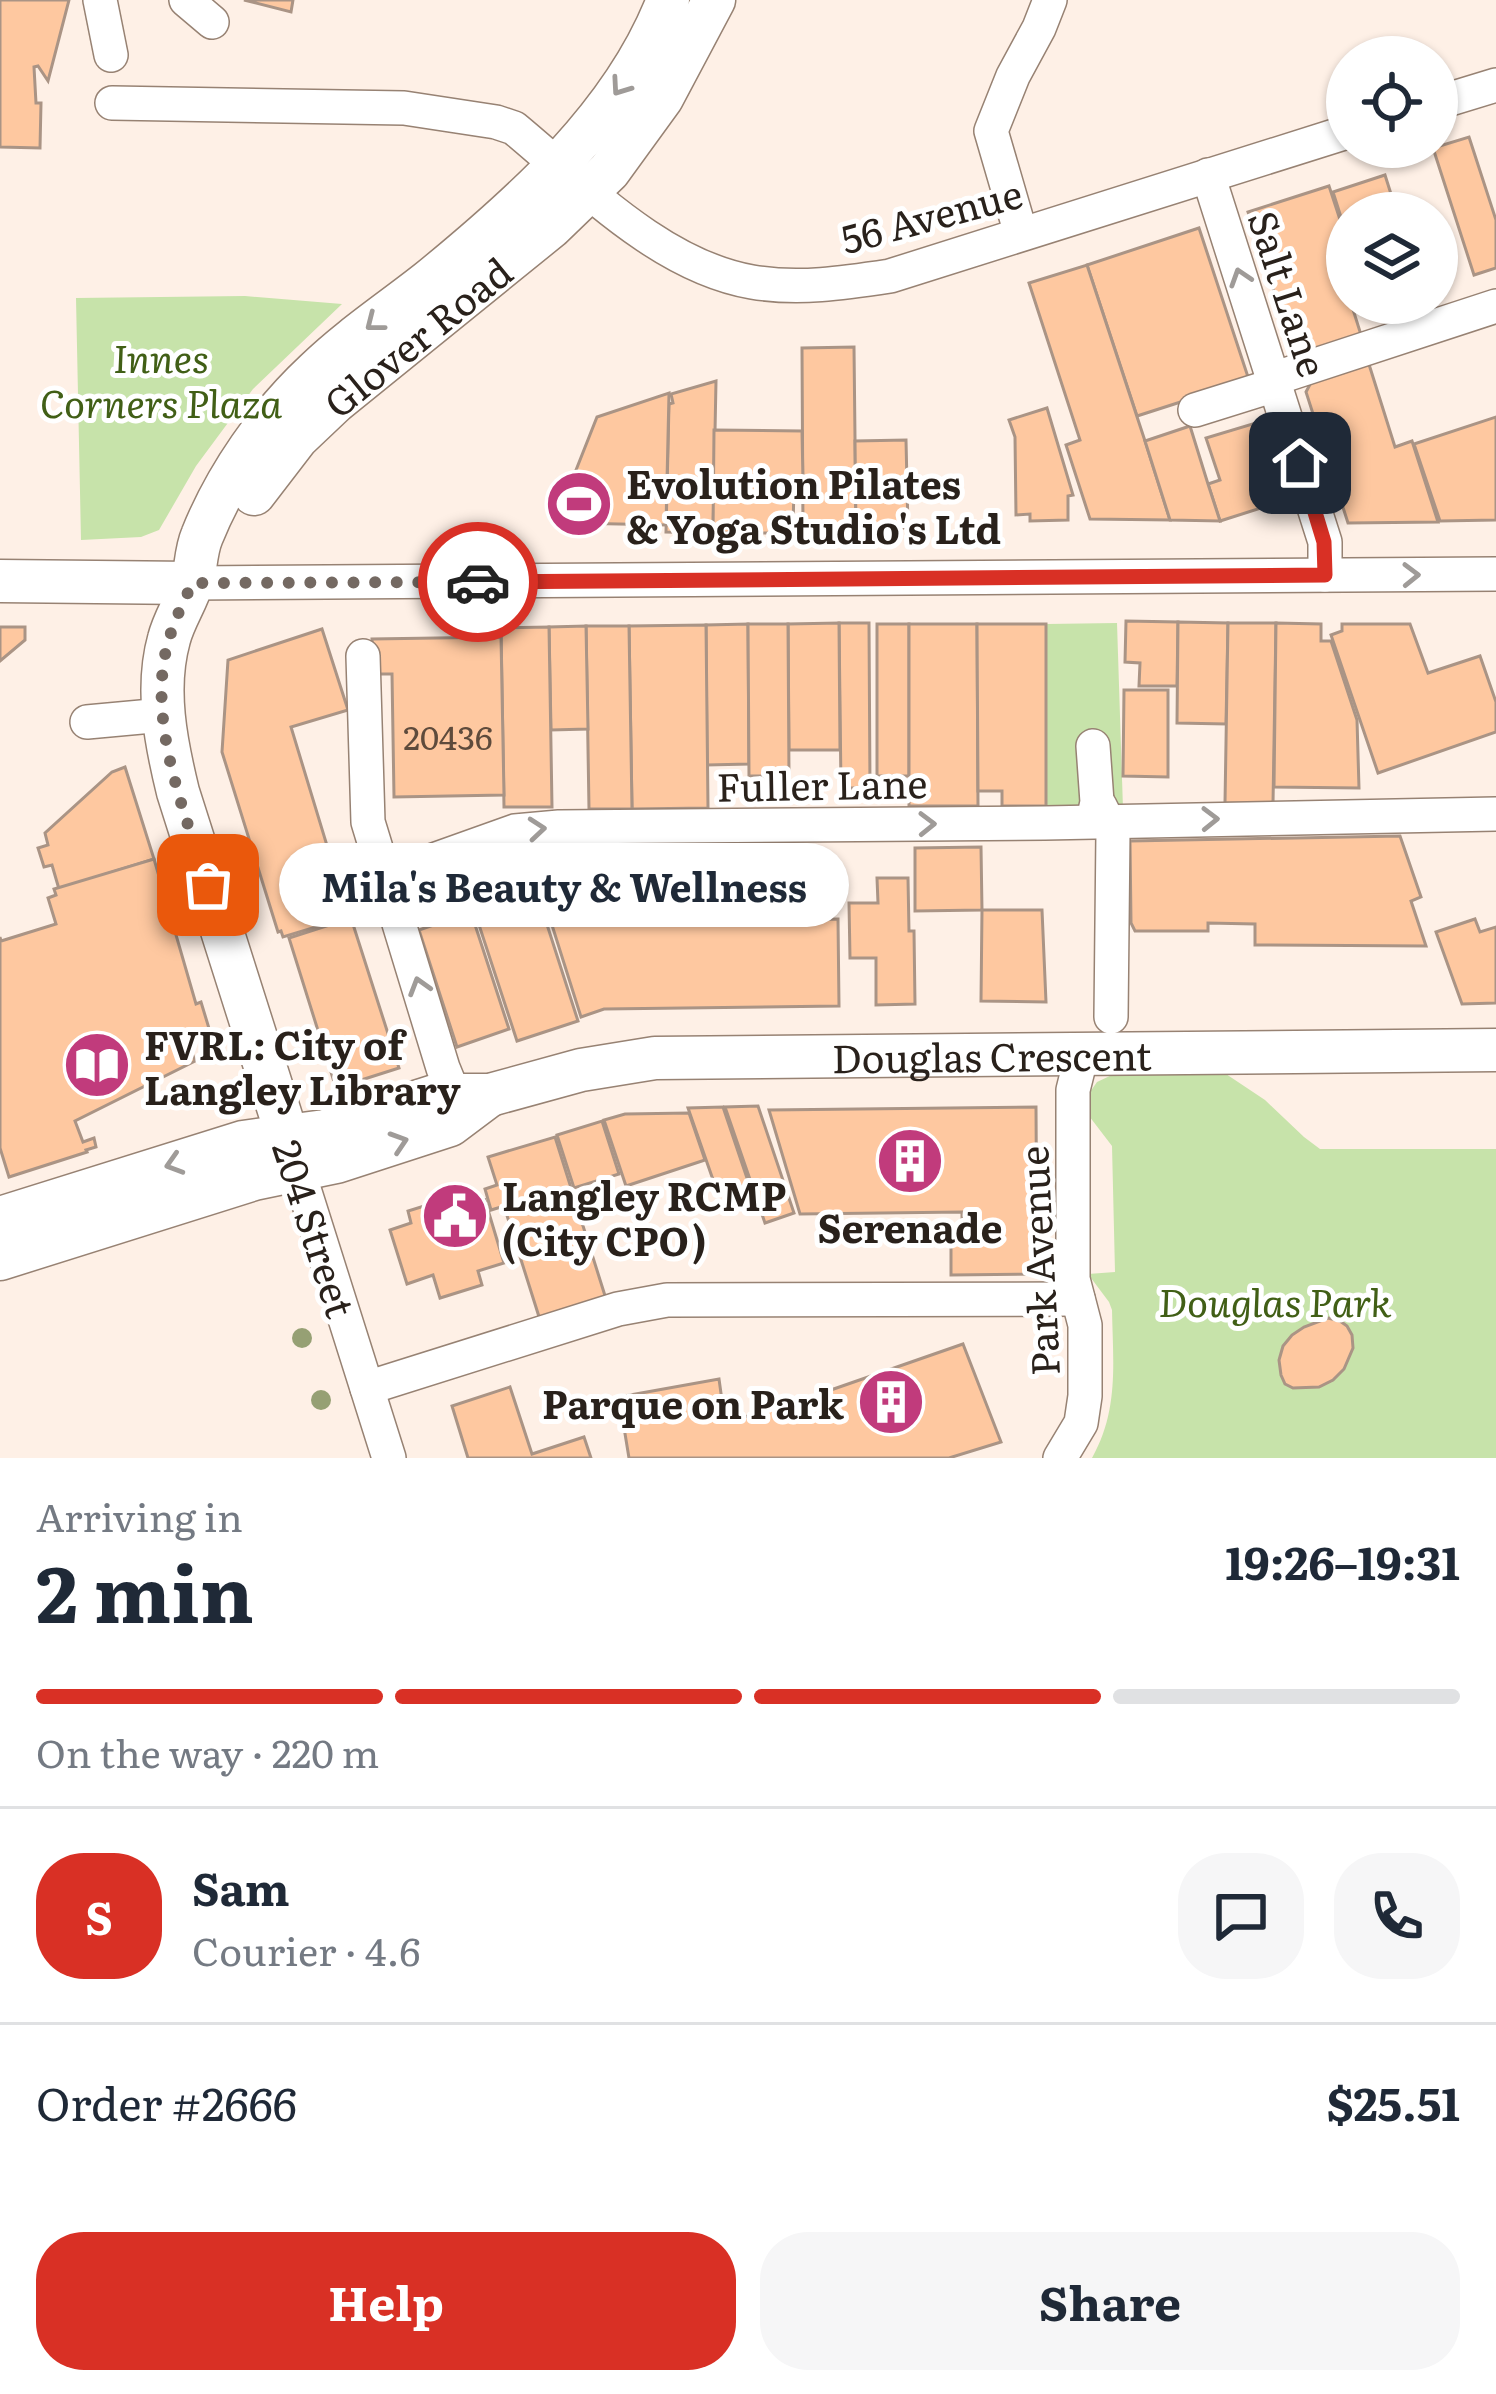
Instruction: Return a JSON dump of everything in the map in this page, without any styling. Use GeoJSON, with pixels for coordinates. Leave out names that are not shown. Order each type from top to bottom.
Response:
{"type":"FeatureCollection","features":[{"type":"Feature","properties":{"kind":"main road","name":"Glover Road"},"geometry":{"type":"LineString","coordinates":[[574,178],[594,124],[658,27],[668,0]]}},
{"type":"Feature","properties":{"kind":"main road","name":"Glover Road"},"geometry":{"type":"LineString","coordinates":[[192,583],[200,539],[223,491],[246,454],[313,373],[542,184],[609,171],[662,98],[713,0]]}},
{"type":"Feature","properties":{"kind":"main road"},"geometry":{"type":"LineString","coordinates":[[0,581],[192,583]]}},
{"type":"Feature","properties":{"kind":"main road","name":"204 Street"},"geometry":{"type":"LineString","coordinates":[[192,583],[169,638],[164,671],[163,715],[169,754],[292,1152]]}},
{"type":"Feature","properties":{"kind":"main road","name":"Douglas Crescent"},"geometry":{"type":"LineString","coordinates":[[0,1218],[243,1142],[336,1162],[450,1125],[472,1095],[655,1058],[1496,1050]]}},
{"type":"Feature","properties":{"kind":"main road","name":"Douglas Crescent"},"geometry":{"type":"LineString","coordinates":[[0,1259],[254,1179],[292,1152]]}},
{"type":"Feature","properties":{"kind":"street"},"geometry":{"type":"LineString","coordinates":[[100,0],[112,55]]}},
{"type":"Feature","properties":{"kind":"street"},"geometry":{"type":"LineString","coordinates":[[1021,234],[991,130],[1050,0]]}},
{"type":"Feature","properties":{"kind":"street"},"geometry":{"type":"LineString","coordinates":[[1458,97],[1496,85]]}},
{"type":"Feature","properties":{"kind":"street","name":"56 Avenue"},"geometry":{"type":"LineString","coordinates":[[112,103],[404,109],[496,122],[514,128],[628,223],[666,248],[712,270],[750,281],[791,285],[833,285],[890,276],[1326,138]]}},
{"type":"Feature","properties":{"kind":"street","name":"Salt Lane"},"geometry":{"type":"LineString","coordinates":[[1208,175],[1324,542],[1325,575]]}},
{"type":"Feature","properties":{"kind":"street"},"geometry":{"type":"LineString","coordinates":[[1196,410],[1496,306]]}},
{"type":"Feature","properties":{"kind":"street"},"geometry":{"type":"LineString","coordinates":[[192,583],[1496,574]]}},
{"type":"Feature","properties":{"kind":"street"},"geometry":{"type":"LineString","coordinates":[[363,656],[368,822],[443,1068],[472,1095]]}},
{"type":"Feature","properties":{"kind":"street"},"geometry":{"type":"LineString","coordinates":[[87,722],[163,715]]}},
{"type":"Feature","properties":{"kind":"street"},"geometry":{"type":"LineString","coordinates":[[1093,746],[1099,815],[1114,832],[1112,1017]]}},
{"type":"Feature","properties":{"kind":"street","name":"Fuller Lane"},"geometry":{"type":"LineString","coordinates":[[386,877],[515,831],[559,827],[1099,815],[1496,814]]}},
{"type":"Feature","properties":{"kind":"street","name":"Park Avenue"},"geometry":{"type":"LineString","coordinates":[[1060,1458],[1081,1424],[1085,1396],[1085,1325],[1073,1279],[1073,1090],[1082,1054]]}},
{"type":"Feature","properties":{"kind":"street","name":"204 Street"},"geometry":{"type":"LineString","coordinates":[[292,1152],[389,1458]]}},
{"type":"Feature","properties":{"kind":"street"},"geometry":{"type":"LineString","coordinates":[[368,1388],[618,1309],[667,1300],[1078,1299]]}},
{"type":"Feature","properties":{"kind":"green space","name":"Innes Corners Plaza"},"geometry":{"type":"Polygon","coordinates":[[[245,296],[342,304],[253,389],[196,466],[159,530],[141,537],[81,540],[76,298],[245,296]]]}},
{"type":"Feature","properties":{"kind":"green space"},"geometry":{"type":"Polygon","coordinates":[[[1117,623],[1123,809],[1046,806],[1046,624],[1117,623]]]}},
{"type":"Feature","properties":{"kind":"green space","name":"Douglas Park"},"geometry":{"type":"Polygon","coordinates":[[[1223,1072],[1265,1100],[1320,1149],[1496,1149],[1496,1458],[1092,1458],[1107,1422],[1113,1349],[1112,1310],[1088,1274],[1115,1272],[1112,1146],[1086,1112],[1090,1092],[1097,1082],[1114,1074],[1223,1072]]]}},
{"type":"Feature","properties":{"kind":"building"},"geometry":{"type":"Polygon","coordinates":[[[0,0],[69,0],[48,81],[34,67],[36,103],[41,103],[40,148],[0,147],[0,0]]]}},
{"type":"Feature","properties":{"kind":"building"},"geometry":{"type":"Polygon","coordinates":[[[244,0],[293,0],[291,12],[244,0]]]}},
{"type":"Feature","properties":{"kind":"building"},"geometry":{"type":"Polygon","coordinates":[[[1469,137],[1496,220],[1496,268],[1474,275],[1458,225],[1458,192],[1447,192],[1439,168],[1458,168],[1458,140],[1469,137]]]}},
{"type":"Feature","properties":{"kind":"building"},"geometry":{"type":"Polygon","coordinates":[[[1385,175],[1390,192],[1333,192],[1385,175]]]}},
{"type":"Feature","properties":{"kind":"building"},"geometry":{"type":"Polygon","coordinates":[[[1329,186],[1326,324],[1358,324],[1362,338],[1308,356],[1292,347],[1248,212],[1329,186]]]}},
{"type":"Feature","properties":{"kind":"building"},"geometry":{"type":"Polygon","coordinates":[[[1199,228],[1249,380],[1137,416],[1087,265],[1199,228]]]}},
{"type":"Feature","properties":{"kind":"building"},"geometry":{"type":"Polygon","coordinates":[[[1087,265],[1170,520],[1090,519],[1066,445],[1080,440],[1029,283],[1087,265]]]}},
{"type":"Feature","properties":{"kind":"building"},"geometry":{"type":"Polygon","coordinates":[[[854,347],[856,529],[803,530],[802,348],[854,347]]]}},
{"type":"Feature","properties":{"kind":"building"},"geometry":{"type":"Polygon","coordinates":[[[1367,358],[1395,447],[1412,441],[1438,522],[1348,523],[1306,392],[1315,375],[1367,358]]]}},
{"type":"Feature","properties":{"kind":"building"},"geometry":{"type":"Polygon","coordinates":[[[716,381],[713,533],[666,532],[671,394],[716,381]]]}},
{"type":"Feature","properties":{"kind":"building"},"geometry":{"type":"Polygon","coordinates":[[[669,393],[666,525],[571,523],[561,508],[597,417],[669,393]]]}},
{"type":"Feature","properties":{"kind":"building"},"geometry":{"type":"Polygon","coordinates":[[[1047,408],[1073,495],[1068,496],[1068,520],[1030,521],[1030,514],[1016,515],[1015,437],[1009,420],[1047,408]]]}},
{"type":"Feature","properties":{"kind":"building"},"geometry":{"type":"Polygon","coordinates":[[[1496,417],[1496,520],[1440,521],[1414,444],[1496,417]]]}},
{"type":"Feature","properties":{"kind":"building"},"geometry":{"type":"Polygon","coordinates":[[[1259,422],[1286,500],[1220,521],[1208,484],[1220,480],[1206,438],[1259,422]]]}},
{"type":"Feature","properties":{"kind":"building"},"geometry":{"type":"Polygon","coordinates":[[[1190,426],[1220,521],[1170,520],[1145,441],[1190,426]]]}},
{"type":"Feature","properties":{"kind":"building"},"geometry":{"type":"Polygon","coordinates":[[[714,430],[802,431],[803,482],[794,482],[793,533],[713,533],[714,430]]]}},
{"type":"Feature","properties":{"kind":"building"},"geometry":{"type":"Polygon","coordinates":[[[906,440],[908,528],[856,529],[855,441],[906,440]]]}},
{"type":"Feature","properties":{"kind":"building"},"geometry":{"type":"Polygon","coordinates":[[[1126,621],[1178,622],[1177,686],[1139,686],[1140,663],[1125,662],[1126,621]]]}},
{"type":"Feature","properties":{"kind":"building"},"geometry":{"type":"Polygon","coordinates":[[[1178,622],[1228,623],[1226,724],[1177,723],[1178,622]]]}},
{"type":"Feature","properties":{"kind":"building"},"geometry":{"type":"Polygon","coordinates":[[[839,623],[869,623],[870,788],[841,788],[839,623]]]}},
{"type":"Feature","properties":{"kind":"building"},"geometry":{"type":"Polygon","coordinates":[[[839,623],[840,750],[789,750],[788,624],[839,623]]]}},
{"type":"Feature","properties":{"kind":"building"},"geometry":{"type":"Polygon","coordinates":[[[1228,623],[1276,623],[1273,804],[1225,803],[1228,623]]]}},
{"type":"Feature","properties":{"kind":"building"},"geometry":{"type":"Polygon","coordinates":[[[1276,623],[1321,624],[1321,641],[1331,641],[1357,720],[1359,788],[1274,787],[1276,623]]]}},
{"type":"Feature","properties":{"kind":"building"},"geometry":{"type":"Polygon","coordinates":[[[748,624],[749,764],[707,765],[706,625],[748,624]]]}},
{"type":"Feature","properties":{"kind":"building"},"geometry":{"type":"Polygon","coordinates":[[[748,624],[788,624],[789,776],[749,776],[748,624]]]}},
{"type":"Feature","properties":{"kind":"building"},"geometry":{"type":"Polygon","coordinates":[[[877,624],[909,624],[909,776],[877,776],[877,624]]]}},
{"type":"Feature","properties":{"kind":"building"},"geometry":{"type":"Polygon","coordinates":[[[909,624],[977,624],[978,806],[909,806],[909,624]]]}},
{"type":"Feature","properties":{"kind":"building"},"geometry":{"type":"Polygon","coordinates":[[[977,624],[1046,624],[1046,806],[1002,806],[1002,791],[978,791],[977,624]]]}},
{"type":"Feature","properties":{"kind":"building"},"geometry":{"type":"Polygon","coordinates":[[[1342,624],[1410,624],[1428,673],[1480,656],[1496,702],[1496,732],[1378,773],[1331,635],[1342,631],[1342,624]]]}},
{"type":"Feature","properties":{"kind":"building"},"geometry":{"type":"Polygon","coordinates":[[[706,625],[708,808],[632,809],[629,626],[706,625]]]}},
{"type":"Feature","properties":{"kind":"building"},"geometry":{"type":"Polygon","coordinates":[[[586,626],[629,626],[632,809],[589,809],[586,626]]]}},
{"type":"Feature","properties":{"kind":"building"},"geometry":{"type":"Polygon","coordinates":[[[586,626],[588,729],[551,730],[549,627],[586,626]]]}},
{"type":"Feature","properties":{"kind":"building"},"geometry":{"type":"Polygon","coordinates":[[[0,627],[25,627],[25,640],[0,661],[0,627]]]}},
{"type":"Feature","properties":{"kind":"building"},"geometry":{"type":"Polygon","coordinates":[[[549,627],[552,807],[504,807],[501,628],[549,627]]]}},
{"type":"Feature","properties":{"kind":"building"},"geometry":{"type":"Polygon","coordinates":[[[322,629],[348,710],[291,727],[335,872],[352,867],[358,886],[365,884],[379,901],[371,904],[372,910],[283,937],[222,752],[228,660],[322,629]]]}},
{"type":"Feature","properties":{"kind":"building"},"geometry":{"type":"Polygon","coordinates":[[[501,637],[504,795],[394,797],[392,674],[373,674],[372,639],[501,637]]]}},
{"type":"Feature","properties":{"kind":"building"},"geometry":{"type":"Polygon","coordinates":[[[1124,690],[1168,690],[1168,777],[1123,776],[1124,690]]]}},
{"type":"Feature","properties":{"kind":"building"},"geometry":{"type":"Polygon","coordinates":[[[125,767],[154,859],[59,889],[52,865],[44,867],[38,848],[48,845],[45,833],[112,772],[125,767]]]}},
{"type":"Feature","properties":{"kind":"building"},"geometry":{"type":"Polygon","coordinates":[[[1400,836],[1421,897],[1411,901],[1426,946],[1255,945],[1255,924],[1208,923],[1208,931],[1135,931],[1131,923],[1130,841],[1400,836]]]}},
{"type":"Feature","properties":{"kind":"building"},"geometry":{"type":"Polygon","coordinates":[[[981,847],[982,910],[915,911],[915,848],[981,847]]]}},
{"type":"Feature","properties":{"kind":"building"},"geometry":{"type":"Polygon","coordinates":[[[524,853],[578,1021],[517,1041],[462,873],[524,853]]]}},
{"type":"Feature","properties":{"kind":"building"},"geometry":{"type":"Polygon","coordinates":[[[154,859],[196,1004],[201,1002],[211,1035],[188,1042],[195,1061],[75,1121],[83,1142],[94,1138],[96,1147],[9,1177],[0,1148],[0,937],[1,941],[56,924],[48,898],[56,895],[54,889],[154,859]]]}},
{"type":"Feature","properties":{"kind":"building"},"geometry":{"type":"Polygon","coordinates":[[[877,878],[908,878],[915,1004],[876,1005],[876,958],[850,958],[849,903],[878,903],[877,878]]]}},
{"type":"Feature","properties":{"kind":"building"},"geometry":{"type":"Polygon","coordinates":[[[464,891],[509,1029],[457,1047],[419,930],[442,922],[435,901],[464,891]]]}},
{"type":"Feature","properties":{"kind":"building"},"geometry":{"type":"Polygon","coordinates":[[[982,910],[1042,910],[1046,1002],[981,1001],[982,910]]]}},
{"type":"Feature","properties":{"kind":"building"},"geometry":{"type":"Polygon","coordinates":[[[351,918],[399,1068],[336,1088],[289,938],[351,918]]]}},
{"type":"Feature","properties":{"kind":"building"},"geometry":{"type":"Polygon","coordinates":[[[838,919],[839,1006],[604,1009],[581,1017],[551,922],[838,919]]]}},
{"type":"Feature","properties":{"kind":"building"},"geometry":{"type":"Polygon","coordinates":[[[1475,919],[1480,932],[1496,927],[1496,1003],[1462,1004],[1436,932],[1475,919]]]}},
{"type":"Feature","properties":{"kind":"building"},"geometry":{"type":"Polygon","coordinates":[[[758,1106],[794,1213],[765,1223],[725,1107],[758,1106]]]}},
{"type":"Feature","properties":{"kind":"building"},"geometry":{"type":"Polygon","coordinates":[[[723,1107],[749,1184],[718,1194],[688,1108],[723,1107]]]}},
{"type":"Feature","properties":{"kind":"building","name":"Serenade"},"geometry":{"type":"Polygon","coordinates":[[[1036,1107],[1037,1274],[951,1275],[951,1225],[962,1224],[962,1212],[800,1214],[769,1110],[1036,1107]]]}},
{"type":"Feature","properties":{"kind":"building"},"geometry":{"type":"Polygon","coordinates":[[[689,1113],[705,1160],[626,1186],[604,1120],[625,1114],[689,1113]]]}},
{"type":"Feature","properties":{"kind":"building"},"geometry":{"type":"Polygon","coordinates":[[[602,1121],[619,1174],[574,1188],[557,1135],[602,1121]]]}},
{"type":"Feature","properties":{"kind":"building"},"geometry":{"type":"Polygon","coordinates":[[[555,1137],[607,1302],[541,1323],[504,1206],[491,1210],[485,1189],[497,1185],[488,1157],[555,1137]]]}},
{"type":"Feature","properties":{"kind":"building"},"geometry":{"type":"Polygon","coordinates":[[[463,1194],[466,1206],[485,1200],[504,1263],[478,1271],[482,1285],[440,1298],[433,1275],[407,1284],[390,1230],[411,1223],[408,1211],[463,1194]]]}},
{"type":"Feature","properties":{"kind":"building"},"geometry":{"type":"Polygon","coordinates":[[[1328,1318],[1340,1321],[1352,1335],[1353,1348],[1344,1369],[1319,1387],[1285,1384],[1279,1360],[1283,1346],[1304,1327],[1328,1318]]]}},
{"type":"Feature","properties":{"kind":"building","name":"Parque on Park"},"geometry":{"type":"Polygon","coordinates":[[[963,1344],[1001,1442],[949,1458],[629,1458],[619,1397],[719,1379],[725,1422],[963,1344]]]}},
{"type":"Feature","properties":{"kind":"building"},"geometry":{"type":"Polygon","coordinates":[[[510,1387],[532,1454],[584,1437],[591,1458],[468,1458],[452,1406],[510,1387]]]}},
{"type":"Feature","properties":{"kind":"way so far"},"geometry":{"type":"LineString","coordinates":[[208,885],[178,792],[163,715],[169,638],[192,583],[478,582]]}},
{"type":"Feature","properties":{"kind":"place","name":"Evolution Pilates & Yoga Studio's Ltd"},"geometry":{"type":"Point","coordinates":[579,504]}},
{"type":"Feature","properties":{"kind":"place","name":"Mila's Beauty & Wellness"},"geometry":{"type":"Point","coordinates":[208,885]}},
{"type":"Feature","properties":{"kind":"place","name":"FVRL: City of Langley Library"},"geometry":{"type":"Point","coordinates":[97,1065]}},
{"type":"Feature","properties":{"kind":"place","name":"Serenade"},"geometry":{"type":"Point","coordinates":[910,1161]}},
{"type":"Feature","properties":{"kind":"place","name":"Langley RCMP (City CPO)"},"geometry":{"type":"Point","coordinates":[455,1216]}},
{"type":"Feature","properties":{"kind":"place","name":"Parque on Park"},"geometry":{"type":"Point","coordinates":[891,1402]}},
{"type":"Feature","properties":{"kind":"route"},"geometry":{"type":"LineString","coordinates":[[478,582],[1325,575],[1324,542],[1300,463]]}}]}
